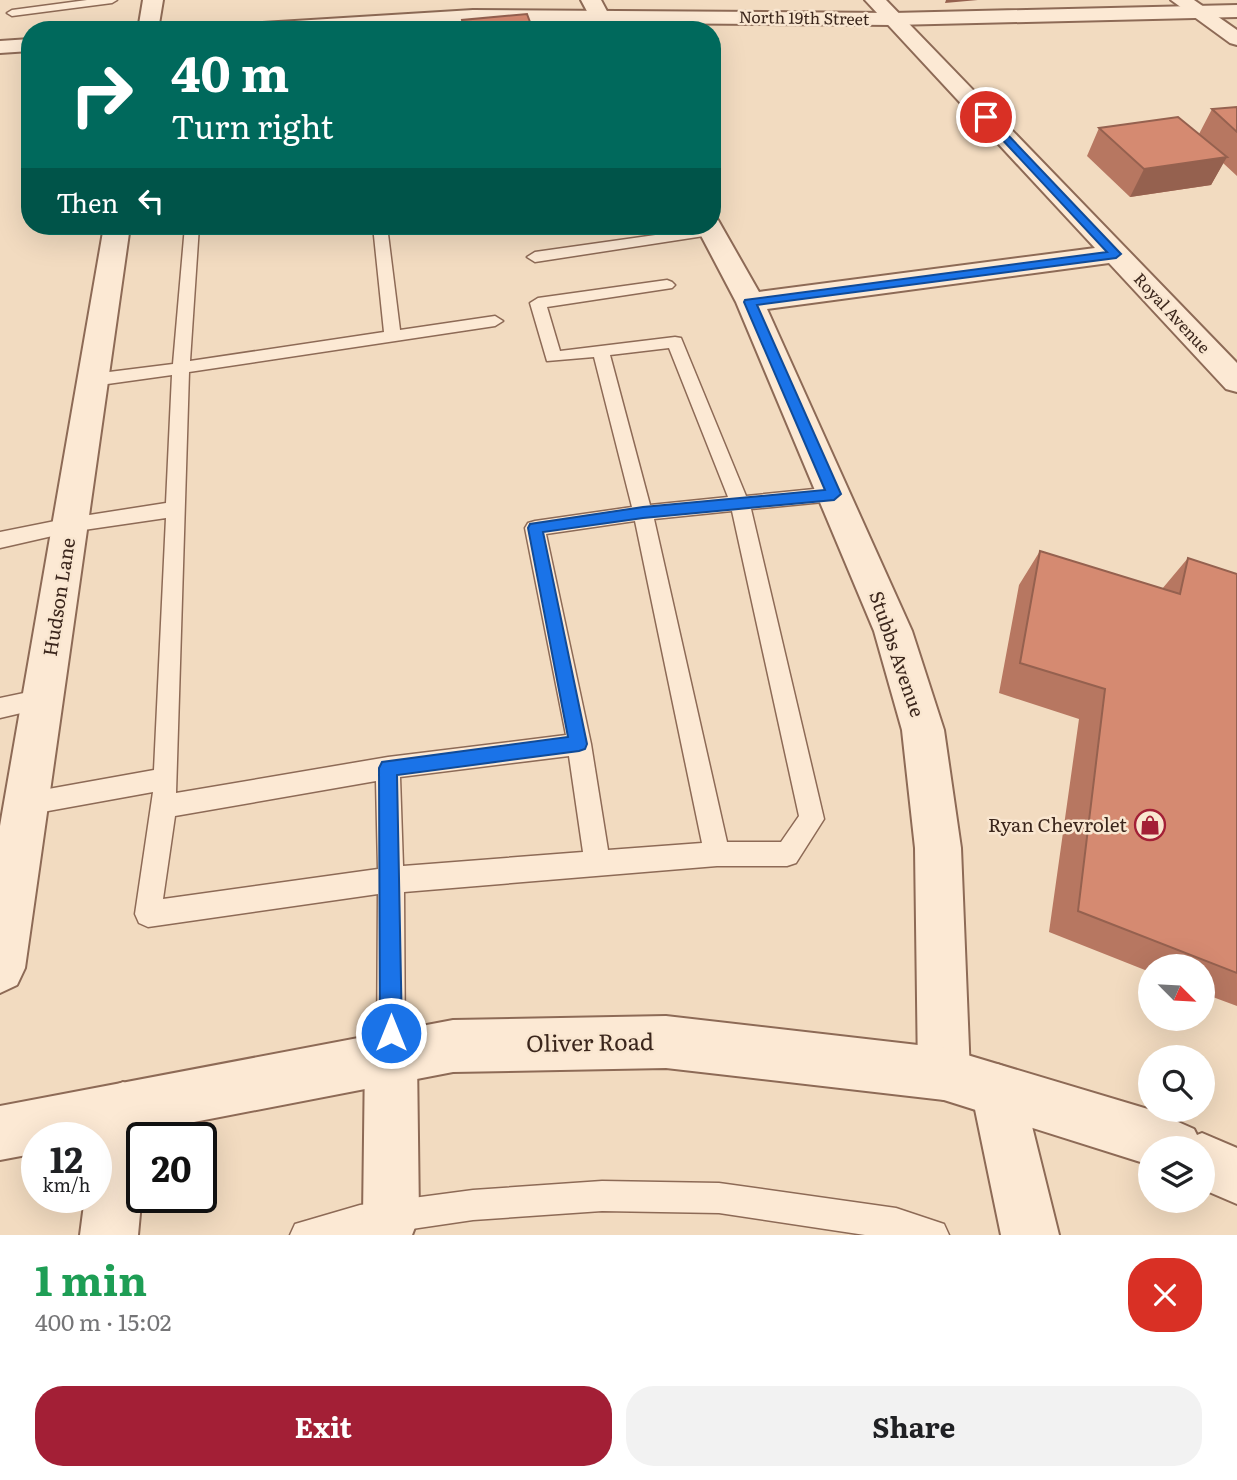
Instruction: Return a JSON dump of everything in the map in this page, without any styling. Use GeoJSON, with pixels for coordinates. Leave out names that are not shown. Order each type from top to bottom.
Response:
{"type":"FeatureCollection","features":[{"type":"Feature","properties":{"kind":"street"},"geometry":{"type":"LineString","coordinates":[[150,21],[153,0]]}},
{"type":"Feature","properties":{"kind":"street","name":"Royal Avenue"},"geometry":{"type":"LineString","coordinates":[[875,0],[1237,382]]}},
{"type":"Feature","properties":{"kind":"street"},"geometry":{"type":"LineString","coordinates":[[1181,0],[1237,39]]}},
{"type":"Feature","properties":{"kind":"street","name":"North 19th Street"},"geometry":{"type":"LineString","coordinates":[[386,21],[448,17],[599,15],[893,19],[1200,14],[1237,11]]}},
{"type":"Feature","properties":{"kind":"street"},"geometry":{"type":"LineString","coordinates":[[0,47],[21,46]]}},
{"type":"Feature","properties":{"kind":"street","name":"Hudson Lane"},"geometry":{"type":"LineString","coordinates":[[0,968],[116,235]]}},
{"type":"Feature","properties":{"kind":"street","name":"Stubbs Avenue"},"geometry":{"type":"LineString","coordinates":[[715,235],[750,302],[893,631],[923,730],[937,848],[944,1074]]}},
{"type":"Feature","properties":{"kind":"street"},"geometry":{"type":"LineString","coordinates":[[750,302],[1116,254]]}},
{"type":"Feature","properties":{"kind":"street","name":"Oliver Road"},"geometry":{"type":"LineString","coordinates":[[0,1133],[453,1046],[666,1042],[944,1074],[1148,1136]]}},
{"type":"Feature","properties":{"kind":"street"},"geometry":{"type":"LineString","coordinates":[[391,1058],[391,1217]]}},
{"type":"Feature","properties":{"kind":"street"},"geometry":{"type":"LineString","coordinates":[[998,1090],[1030,1235]]}},
{"type":"Feature","properties":{"kind":"street"},"geometry":{"type":"LineString","coordinates":[[109,1235],[123,1110]]}},
{"type":"Feature","properties":{"kind":"street"},"geometry":{"type":"LineString","coordinates":[[1215,1166],[1237,1177]]}},
{"type":"Feature","properties":{"kind":"lane"},"geometry":{"type":"LineString","coordinates":[[12,13],[112,0]]}},
{"type":"Feature","properties":{"kind":"lane"},"geometry":{"type":"LineString","coordinates":[[191,235],[181,368],[164,806],[148,914],[391,880],[717,854],[787,854],[812,819],[740,503],[675,342],[553,357],[538,303],[667,285]]}},
{"type":"Feature","properties":{"kind":"lane"},"geometry":{"type":"LineString","coordinates":[[381,235],[393,336]]}},
{"type":"Feature","properties":{"kind":"lane"},"geometry":{"type":"LineString","coordinates":[[535,257],[669,235]]}},
{"type":"Feature","properties":{"kind":"lane"},"geometry":{"type":"LineString","coordinates":[[93,380],[495,321]]}},
{"type":"Feature","properties":{"kind":"lane"},"geometry":{"type":"LineString","coordinates":[[601,351],[643,513],[717,854]]}},
{"type":"Feature","properties":{"kind":"lane"},"geometry":{"type":"LineString","coordinates":[[597,862],[579,744],[535,528],[643,513],[834,494]]}},
{"type":"Feature","properties":{"kind":"lane"},"geometry":{"type":"LineString","coordinates":[[0,540],[70,525],[177,509]]}},
{"type":"Feature","properties":{"kind":"lane"},"geometry":{"type":"LineString","coordinates":[[0,708],[43,699]]}},
{"type":"Feature","properties":{"kind":"lane"},"geometry":{"type":"LineString","coordinates":[[164,806],[388,768],[579,744]]}},
{"type":"Feature","properties":{"kind":"lane"},"geometry":{"type":"LineString","coordinates":[[388,768],[391,1058]]}},
{"type":"Feature","properties":{"kind":"lane"},"geometry":{"type":"LineString","coordinates":[[26,804],[165,779]]}},
{"type":"Feature","properties":{"kind":"lane"},"geometry":{"type":"LineString","coordinates":[[306,1235],[360,1221],[473,1205],[602,1196],[719,1198],[896,1224],[933,1235]]}},
{"type":"Feature","properties":{"kind":"building"},"geometry":{"type":"Polygon","coordinates":[[[527,14],[530,21],[462,21],[527,14]]]}},
{"type":"Feature","properties":{"kind":"building"},"geometry":{"type":"Polygon","coordinates":[[[1237,107],[1237,132],[1212,109],[1237,107]]]}},
{"type":"Feature","properties":{"kind":"building"},"geometry":{"type":"Polygon","coordinates":[[[1178,117],[1227,157],[1144,169],[1099,128],[1178,117]]]}},
{"type":"Feature","properties":{"kind":"building","name":"Ryan Chevrolet"},"geometry":{"type":"Polygon","coordinates":[[[1040,551],[1180,594],[1188,558],[1237,574],[1237,973],[1215,964],[1215,954],[1188,954],[1078,911],[1105,689],[1020,663],[1040,551]]]}},
{"type":"Feature","properties":{"kind":"place","name":"Ryan Chevrolet"},"geometry":{"type":"Point","coordinates":[1150,825]}},
{"type":"Feature","properties":{"kind":"route"},"geometry":{"type":"LineString","coordinates":[[391,1033],[388,768],[579,744],[535,528],[643,513],[834,494],[750,302],[1116,254],[986,117]]}}]}
